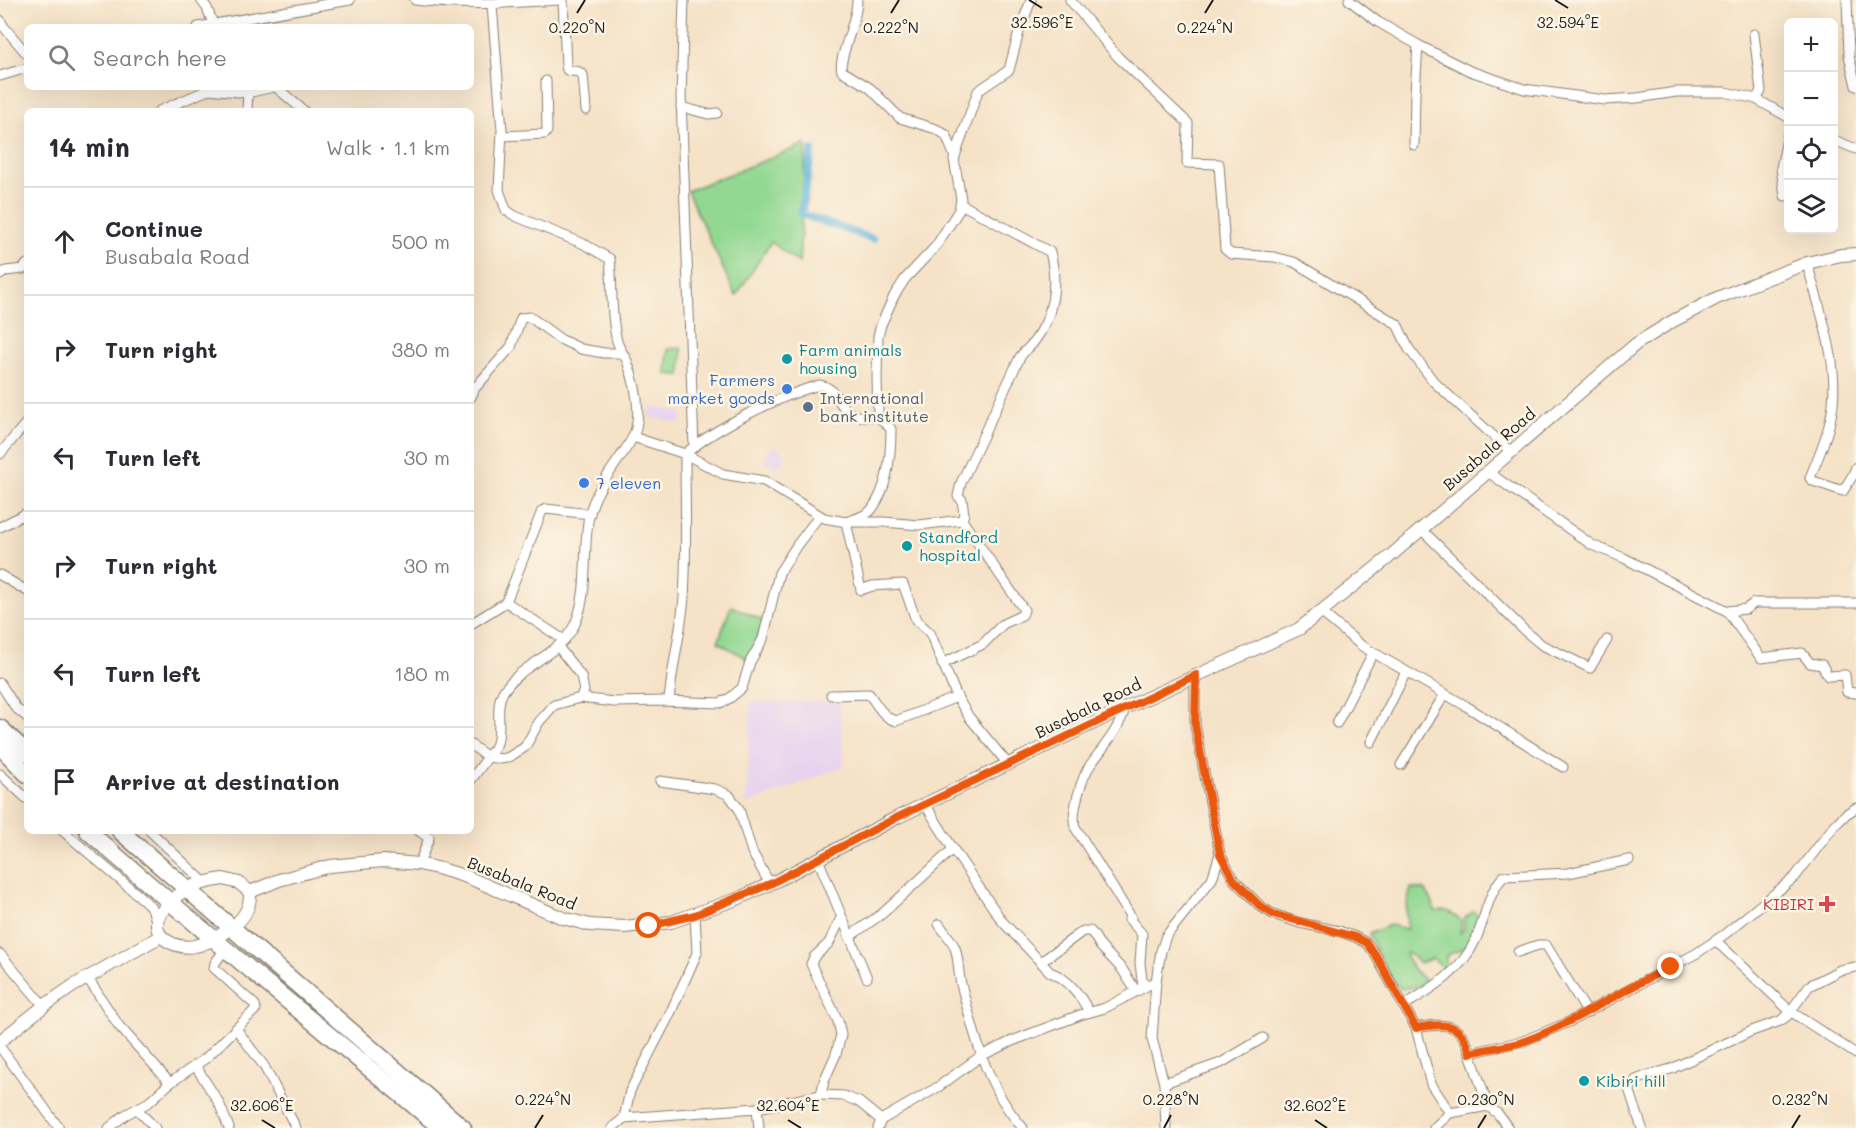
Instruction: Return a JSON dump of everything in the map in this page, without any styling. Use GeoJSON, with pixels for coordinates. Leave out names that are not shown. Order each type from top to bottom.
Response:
{"type":"FeatureCollection","features":[{"type":"Feature","properties":{"kind":"highway"},"geometry":{"type":"LineString","coordinates":[[0,728],[24,750]]}},
{"type":"Feature","properties":{"kind":"highway"},"geometry":{"type":"LineString","coordinates":[[0,746],[24,771]]}},
{"type":"Feature","properties":{"kind":"highway"},"geometry":{"type":"LineString","coordinates":[[91,834],[441,1128]]}},
{"type":"Feature","properties":{"kind":"highway"},"geometry":{"type":"LineString","coordinates":[[123,834],[462,1128]]}},
{"type":"Feature","properties":{"kind":"street"},"geometry":{"type":"LineString","coordinates":[[201,0],[213,24],[250,23],[350,0]]}},
{"type":"Feature","properties":{"kind":"street"},"geometry":{"type":"LineString","coordinates":[[415,0],[478,2],[492,5],[562,0],[566,66],[570,71],[583,75],[586,110]]}},
{"type":"Feature","properties":{"kind":"street"},"geometry":{"type":"LineString","coordinates":[[684,0],[681,107],[694,447]]}},
{"type":"Feature","properties":{"kind":"street"},"geometry":{"type":"LineString","coordinates":[[857,0],[854,25],[840,60],[842,70],[870,88],[900,118],[936,129],[946,135],[955,157]]}},
{"type":"Feature","properties":{"kind":"street"},"geometry":{"type":"LineString","coordinates":[[878,416],[878,336],[883,317],[905,279],[936,246],[961,204],[955,157],[978,91],[1010,70],[1019,32],[1031,0]]}},
{"type":"Feature","properties":{"kind":"street"},"geometry":{"type":"LineString","coordinates":[[1070,0],[1118,57],[1188,123],[1187,163],[1219,164],[1227,252],[1274,257],[1294,262],[1397,324],[1409,349],[1434,382],[1511,452]]}},
{"type":"Feature","properties":{"kind":"street"},"geometry":{"type":"LineString","coordinates":[[1349,0],[1378,22],[1418,45],[1470,71],[1524,89],[1605,100],[1676,92],[1725,92],[1756,99],[1784,115]]}},
{"type":"Feature","properties":{"kind":"street"},"geometry":{"type":"LineString","coordinates":[[1847,0],[1856,86]]}},
{"type":"Feature","properties":{"kind":"street"},"geometry":{"type":"LineString","coordinates":[[474,776],[499,739],[502,694],[534,662],[561,644],[574,625],[582,604],[590,514],[612,469],[633,437],[638,416],[637,391],[615,332],[610,259],[584,244],[515,216],[506,210],[499,189],[502,136],[492,5]]}},
{"type":"Feature","properties":{"kind":"street"},"geometry":{"type":"LineString","coordinates":[[0,20],[24,50]]}},
{"type":"Feature","properties":{"kind":"street"},"geometry":{"type":"LineString","coordinates":[[1754,34],[1761,91],[1756,99]]}},
{"type":"Feature","properties":{"kind":"street"},"geometry":{"type":"LineString","coordinates":[[1414,145],[1414,93],[1418,45]]}},
{"type":"Feature","properties":{"kind":"street"},"geometry":{"type":"LineString","coordinates":[[0,76],[24,69]]}},
{"type":"Feature","properties":{"kind":"street"},"geometry":{"type":"LineString","coordinates":[[502,136],[545,134],[547,131],[546,81]]}},
{"type":"Feature","properties":{"kind":"street"},"geometry":{"type":"LineString","coordinates":[[166,108],[208,90]]}},
{"type":"Feature","properties":{"kind":"street"},"geometry":{"type":"LineString","coordinates":[[247,108],[248,90]]}},
{"type":"Feature","properties":{"kind":"street"},"geometry":{"type":"LineString","coordinates":[[279,90],[300,108]]}},
{"type":"Feature","properties":{"kind":"street"},"geometry":{"type":"LineString","coordinates":[[681,107],[708,114],[717,113]]}},
{"type":"Feature","properties":{"kind":"street"},"geometry":{"type":"LineString","coordinates":[[1838,142],[1856,149]]}},
{"type":"Feature","properties":{"kind":"street"},"geometry":{"type":"LineString","coordinates":[[1784,153],[1781,168],[1784,189]]}},
{"type":"Feature","properties":{"kind":"street"},"geometry":{"type":"LineString","coordinates":[[942,664],[983,644],[1003,624],[1022,615],[1024,610],[962,520],[962,500],[958,496],[961,483],[1020,357],[1033,343],[1050,315],[1054,271],[1050,252],[961,204]]}},
{"type":"Feature","properties":{"kind":"street","name":"Busabala Road"},"geometry":{"type":"LineString","coordinates":[[250,892],[279,880],[330,866],[383,861],[419,864],[467,877],[563,918],[590,925],[649,926],[695,915],[770,884],[925,804],[1125,708],[1299,629],[1322,613],[1636,344],[1717,298],[1808,263],[1856,254]]}},
{"type":"Feature","properties":{"kind":"street"},"geometry":{"type":"LineString","coordinates":[[1808,263],[1833,364],[1835,382],[1831,420],[1810,478],[1843,491],[1856,467]]}},
{"type":"Feature","properties":{"kind":"street"},"geometry":{"type":"LineString","coordinates":[[0,275],[6,271],[24,268]]}},
{"type":"Feature","properties":{"kind":"street"},"geometry":{"type":"LineString","coordinates":[[474,390],[509,350],[521,318],[526,316],[560,339],[581,349],[621,353]]}},
{"type":"Feature","properties":{"kind":"street"},"geometry":{"type":"LineString","coordinates":[[685,454],[749,414],[819,385],[828,387],[845,410],[854,415],[878,416],[891,429],[887,475],[872,509],[867,514],[846,522]]}},
{"type":"Feature","properties":{"kind":"street"},"geometry":{"type":"LineString","coordinates":[[0,454],[24,426]]}},
{"type":"Feature","properties":{"kind":"street"},"geometry":{"type":"LineString","coordinates":[[633,437],[685,454],[723,474],[764,481],[819,516],[846,522],[920,525],[962,520]]}},
{"type":"Feature","properties":{"kind":"street"},"geometry":{"type":"LineString","coordinates":[[669,701],[671,671],[680,635],[684,595],[685,454]]}},
{"type":"Feature","properties":{"kind":"street"},"geometry":{"type":"LineString","coordinates":[[1488,472],[1592,545],[1624,558],[1727,611],[1761,658],[1802,653],[1810,663],[1822,665],[1828,676],[1845,675],[1847,692],[1856,693]]}},
{"type":"Feature","properties":{"kind":"street"},"geometry":{"type":"LineString","coordinates":[[474,622],[506,602],[542,511],[546,509],[590,514]]}},
{"type":"Feature","properties":{"kind":"street"},"geometry":{"type":"LineString","coordinates":[[0,527],[24,515]]}},
{"type":"Feature","properties":{"kind":"street"},"geometry":{"type":"LineString","coordinates":[[474,747],[488,757],[502,759],[516,753],[525,747],[539,722],[554,705],[579,698],[614,702],[720,703],[742,688],[750,662],[763,639],[779,573],[796,545],[819,516]]}},
{"type":"Feature","properties":{"kind":"street"},"geometry":{"type":"LineString","coordinates":[[846,522],[861,590],[872,586],[903,584],[916,620],[930,633],[957,697],[969,717],[1008,764]]}},
{"type":"Feature","properties":{"kind":"street"},"geometry":{"type":"LineString","coordinates":[[1421,529],[1542,645],[1590,668],[1608,640]]}},
{"type":"Feature","properties":{"kind":"street"},"geometry":{"type":"LineString","coordinates":[[0,575],[24,589]]}},
{"type":"Feature","properties":{"kind":"street"},"geometry":{"type":"LineString","coordinates":[[506,602],[561,644],[585,686],[579,698]]}},
{"type":"Feature","properties":{"kind":"street"},"geometry":{"type":"LineString","coordinates":[[1727,611],[1746,609],[1754,603],[1856,603]]}},
{"type":"Feature","properties":{"kind":"street"},"geometry":{"type":"LineString","coordinates":[[1322,613],[1362,646],[1563,767]]}},
{"type":"Feature","properties":{"kind":"street"},"geometry":{"type":"LineString","coordinates":[[1336,723],[1373,652]]}},
{"type":"Feature","properties":{"kind":"street"},"geometry":{"type":"LineString","coordinates":[[1371,742],[1406,672]]}},
{"type":"Feature","properties":{"kind":"street"},"geometry":{"type":"LineString","coordinates":[[1196,675],[1195,725],[1220,854],[1241,889],[1265,910],[1294,922],[1339,931],[1367,943],[1416,1028],[1431,1084],[1450,1113]]}},
{"type":"Feature","properties":{"kind":"street"},"geometry":{"type":"LineString","coordinates":[[0,683],[16,708],[24,715]]}},
{"type":"Feature","properties":{"kind":"street"},"geometry":{"type":"LineString","coordinates":[[831,694],[868,694],[885,716],[896,721],[957,697]]}},
{"type":"Feature","properties":{"kind":"street"},"geometry":{"type":"LineString","coordinates":[[1401,765],[1445,694]]}},
{"type":"Feature","properties":{"kind":"street"},"geometry":{"type":"LineString","coordinates":[[1125,708],[1120,724],[1090,765],[1075,804],[1073,821],[1131,917],[1129,918],[1142,934],[1139,989]]}},
{"type":"Feature","properties":{"kind":"street"},"geometry":{"type":"LineString","coordinates":[[0,774],[24,796]]}},
{"type":"Feature","properties":{"kind":"street"},"geometry":{"type":"LineString","coordinates":[[660,781],[715,789],[729,795],[739,809],[752,852],[770,884]]}},
{"type":"Feature","properties":{"kind":"street"},"geometry":{"type":"LineString","coordinates":[[925,804],[1002,921],[1050,972],[1059,975],[1081,996],[1089,1012]]}},
{"type":"Feature","properties":{"kind":"street"},"geometry":{"type":"LineString","coordinates":[[1470,1053],[1523,1041],[1569,1022],[1716,941],[1795,877],[1834,826],[1856,808]]}},
{"type":"Feature","properties":{"kind":"street"},"geometry":{"type":"LineString","coordinates":[[67,834],[152,908],[161,936],[169,942],[183,946],[220,944]]}},
{"type":"Feature","properties":{"kind":"street"},"geometry":{"type":"LineString","coordinates":[[153,834],[204,882]]}},
{"type":"Feature","properties":{"kind":"street"},"geometry":{"type":"LineString","coordinates":[[419,864],[430,834]]}},
{"type":"Feature","properties":{"kind":"street"},"geometry":{"type":"LineString","coordinates":[[849,937],[883,913],[953,849]]}},
{"type":"Feature","properties":{"kind":"street"},"geometry":{"type":"LineString","coordinates":[[1166,1128],[1164,1083],[1152,1039],[1156,981],[1161,951],[1166,936],[1205,890],[1217,869],[1220,854]]}},
{"type":"Feature","properties":{"kind":"street"},"geometry":{"type":"LineString","coordinates":[[818,859],[867,978]]}},
{"type":"Feature","properties":{"kind":"street"},"geometry":{"type":"LineString","coordinates":[[1403,1006],[1448,977],[1466,957],[1476,941],[1493,893],[1504,876],[1568,873],[1629,860]]}},
{"type":"Feature","properties":{"kind":"street"},"geometry":{"type":"LineString","coordinates":[[109,1128],[125,1115],[149,1102],[170,1083],[206,1058],[254,1013],[256,1007],[214,968],[220,944],[243,917],[250,903],[250,892],[239,883],[223,879],[186,888],[160,914],[157,924]]}},
{"type":"Feature","properties":{"kind":"street"},"geometry":{"type":"LineString","coordinates":[[624,1118],[630,1091],[669,1016],[697,953],[695,915]]}},
{"type":"Feature","properties":{"kind":"street"},"geometry":{"type":"LineString","coordinates":[[821,1095],[841,1035],[838,1021],[811,964],[814,957],[829,943],[841,918]]}},
{"type":"Feature","properties":{"kind":"street"},"geometry":{"type":"LineString","coordinates":[[939,924],[955,947],[962,985],[981,1056],[1002,1102],[1023,1128]]}},
{"type":"Feature","properties":{"kind":"street"},"geometry":{"type":"LineString","coordinates":[[1041,962],[1083,931],[1090,931],[1101,947],[1139,989]]}},
{"type":"Feature","properties":{"kind":"street"},"geometry":{"type":"LineString","coordinates":[[0,1041],[44,1006],[87,978],[161,936]]}},
{"type":"Feature","properties":{"kind":"street"},"geometry":{"type":"LineString","coordinates":[[1716,941],[1790,1011],[1856,1054]]}},
{"type":"Feature","properties":{"kind":"street"},"geometry":{"type":"LineString","coordinates":[[1518,952],[1538,945],[1546,945],[1587,1012]]}},
{"type":"Feature","properties":{"kind":"street"},"geometry":{"type":"LineString","coordinates":[[0,954],[44,1006]]}},
{"type":"Feature","properties":{"kind":"street"},"geometry":{"type":"LineString","coordinates":[[1640,1127],[1630,1092],[1636,1080],[1695,1059],[1752,1031],[1780,1021],[1809,986],[1840,970],[1856,967]]}},
{"type":"Feature","properties":{"kind":"street"},"geometry":{"type":"LineString","coordinates":[[87,978],[118,1026],[170,1083]]}},
{"type":"Feature","properties":{"kind":"street"},"geometry":{"type":"LineString","coordinates":[[612,1128],[624,1118],[757,1108],[821,1095],[844,1096],[859,1102],[879,1124],[938,1087],[981,1056],[1012,1041],[1105,1008],[1156,981]]}},
{"type":"Feature","properties":{"kind":"street"},"geometry":{"type":"LineString","coordinates":[[1416,1028],[1437,1024],[1452,1027],[1464,1036],[1488,1106],[1498,1114],[1508,1128]]}},
{"type":"Feature","properties":{"kind":"street"},"geometry":{"type":"LineString","coordinates":[[237,1030],[264,1066],[296,1128]]}},
{"type":"Feature","properties":{"kind":"street"},"geometry":{"type":"LineString","coordinates":[[1164,1083],[1221,1063],[1263,1038]]}},
{"type":"Feature","properties":{"kind":"street"},"geometry":{"type":"LineString","coordinates":[[0,1047],[59,1128]]}},
{"type":"Feature","properties":{"kind":"street"},"geometry":{"type":"LineString","coordinates":[[195,1065],[219,1103],[229,1128]]}},
{"type":"Feature","properties":{"kind":"street"},"geometry":{"type":"LineString","coordinates":[[1434,1128],[1450,1113],[1488,1106]]}},
{"type":"Feature","properties":{"kind":"street"},"geometry":{"type":"LineString","coordinates":[[757,1108],[759,1128]]}},
{"type":"Feature","properties":{"kind":"street"},"geometry":{"type":"LineString","coordinates":[[137,1109],[155,1128]]}},
{"type":"Feature","properties":{"kind":"shaded area"},"geometry":{"type":"Polygon","coordinates":[[[651,407],[683,412],[680,424],[649,416],[651,407]]]}},
{"type":"Feature","properties":{"kind":"shaded area"},"geometry":{"type":"Polygon","coordinates":[[[773,445],[786,455],[778,468],[762,461],[773,445]]]}},
{"type":"Feature","properties":{"kind":"shaded area"},"geometry":{"type":"Polygon","coordinates":[[[751,702],[840,702],[844,766],[746,805],[751,702]]]}},
{"type":"Feature","properties":{"kind":"green space"},"geometry":{"type":"Polygon","coordinates":[[[806,144],[799,263],[771,242],[736,296],[687,191],[806,144]]]}},
{"type":"Feature","properties":{"kind":"green space"},"geometry":{"type":"Polygon","coordinates":[[[682,348],[681,375],[666,374],[668,349],[682,348]]]}},
{"type":"Feature","properties":{"kind":"green space"},"geometry":{"type":"Polygon","coordinates":[[[731,606],[764,621],[749,660],[718,642],[731,606]]]}},
{"type":"Feature","properties":{"kind":"green space"},"geometry":{"type":"Polygon","coordinates":[[[1411,888],[1424,890],[1431,899],[1435,911],[1448,911],[1462,921],[1460,933],[1464,929],[1465,918],[1474,911],[1480,920],[1472,939],[1460,951],[1446,956],[1446,970],[1432,958],[1420,964],[1407,952],[1405,955],[1414,970],[1426,982],[1415,987],[1401,989],[1388,974],[1369,934],[1390,925],[1407,929],[1406,909],[1411,888]]]}},
{"type":"Feature","properties":{"kind":"waterway"},"geometry":{"type":"LineString","coordinates":[[812,150],[801,214],[873,239]]}},
{"type":"Feature","properties":{"kind":"place","name":"Farm animals housing"},"geometry":{"type":"Point","coordinates":[787,359]}},
{"type":"Feature","properties":{"kind":"place","name":"Farmers market goods"},"geometry":{"type":"Point","coordinates":[787,389]}},
{"type":"Feature","properties":{"kind":"place","name":"International bank institute"},"geometry":{"type":"Point","coordinates":[808,407]}},
{"type":"Feature","properties":{"kind":"place","name":"7 eleven"},"geometry":{"type":"Point","coordinates":[584,483]}},
{"type":"Feature","properties":{"kind":"place","name":"Standford hospital"},"geometry":{"type":"Point","coordinates":[907,546]}},
{"type":"Feature","properties":{"kind":"place","name":"KIBIRI"},"geometry":{"type":"Point","coordinates":[1827,904]}},
{"type":"Feature","properties":{"kind":"place","name":"Kibiri hill"},"geometry":{"type":"Point","coordinates":[1584,1081]}},
{"type":"Feature","properties":{"kind":"route"},"geometry":{"type":"LineString","coordinates":[[649,926],[695,915],[770,884],[896,818],[1196,675],[1194,711],[1201,758],[1220,854],[1234,880],[1260,906],[1273,914],[1287,920],[1339,931],[1367,943],[1416,1028],[1437,1024],[1452,1027],[1464,1036],[1470,1053],[1516,1043],[1569,1022],[1671,967]]}}]}
